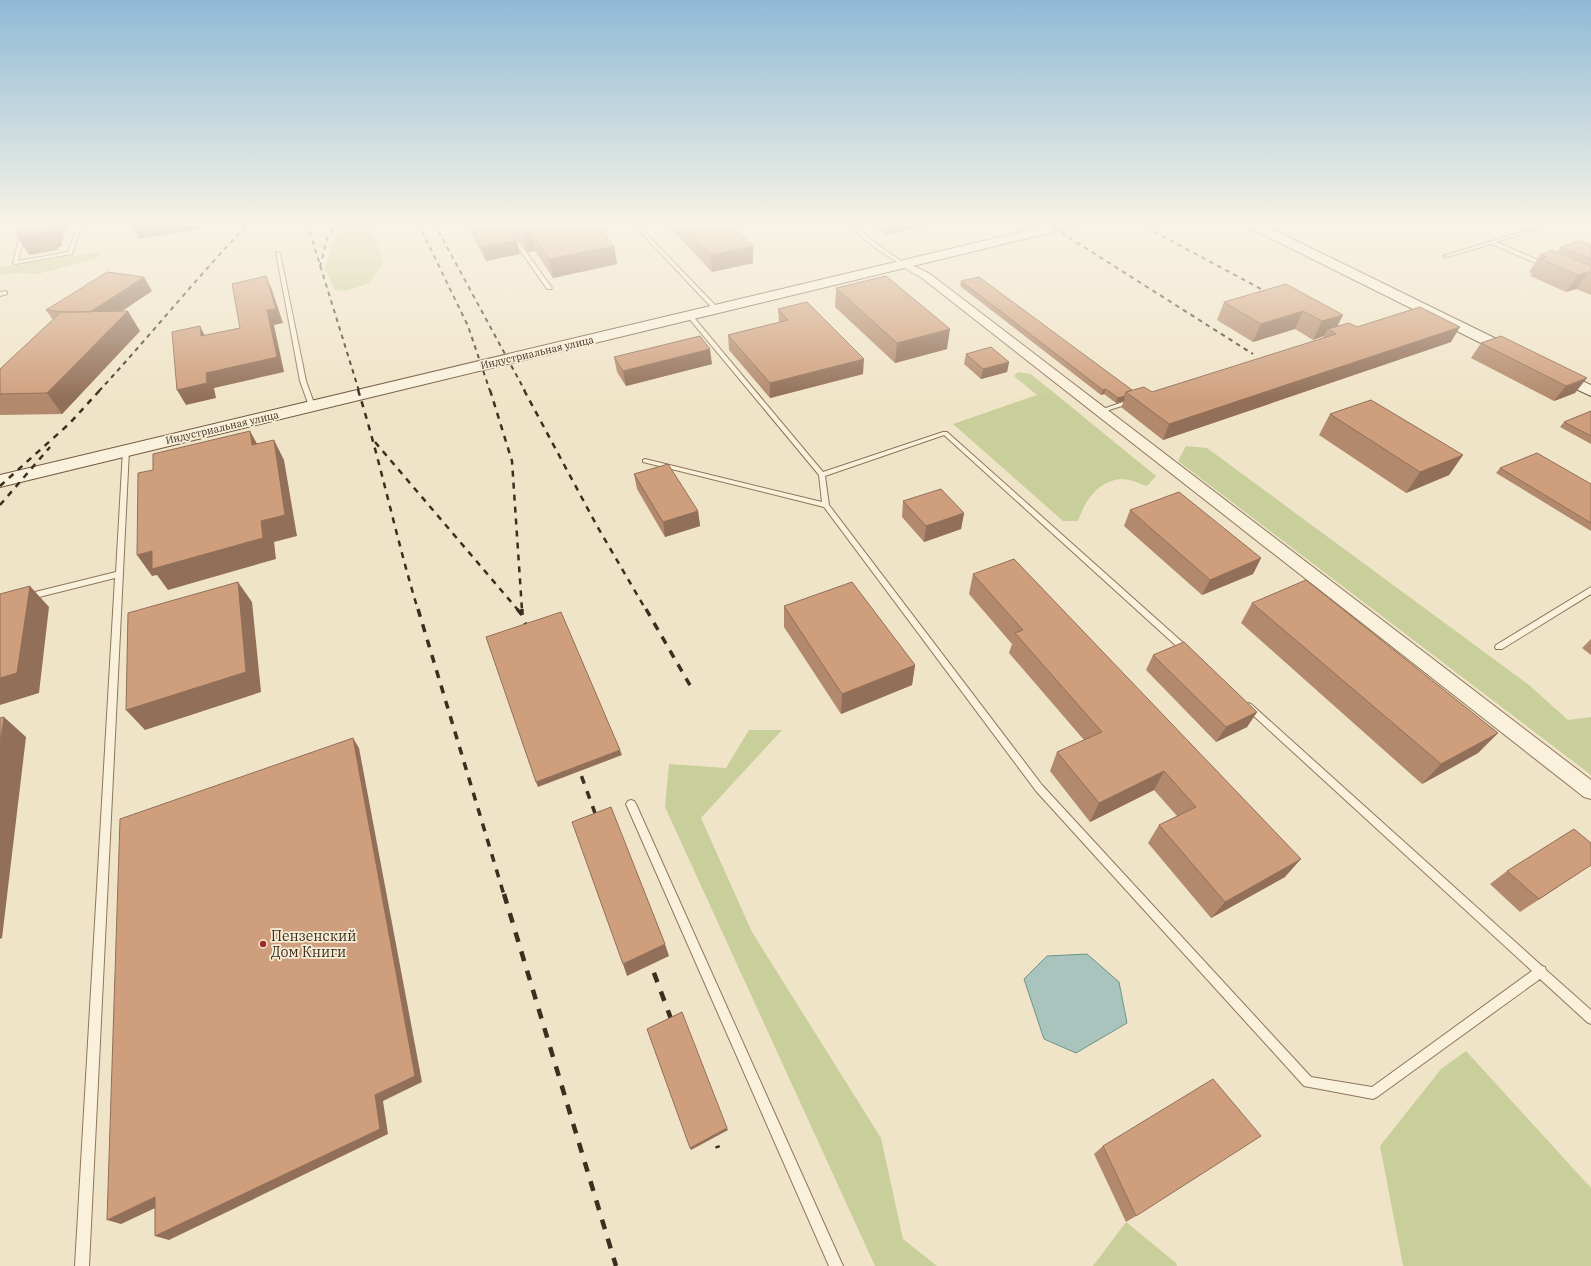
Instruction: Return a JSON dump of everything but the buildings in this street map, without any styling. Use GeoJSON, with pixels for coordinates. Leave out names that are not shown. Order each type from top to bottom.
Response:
{"type":"FeatureCollection","features":[{"type":"Feature","properties":{"kind":"street","name":"Индустриальная улица"},"geometry":{"type":"LineString","coordinates":[[0,481],[828,282]]}},
{"type":"Feature","properties":{"kind":"street"},"geometry":{"type":"LineString","coordinates":[[934,282],[1591,791]]}},
{"type":"Feature","properties":{"kind":"street"},"geometry":{"type":"LineString","coordinates":[[1369,282],[1527,360]]}},
{"type":"Feature","properties":{"kind":"street"},"geometry":{"type":"LineString","coordinates":[[1541,367],[1591,392]]}},
{"type":"Feature","properties":{"kind":"lane"},"geometry":{"type":"LineString","coordinates":[[284,282],[304,381],[312,406]]}},
{"type":"Feature","properties":{"kind":"lane"},"geometry":{"type":"LineString","coordinates":[[546,282],[550,288]]}},
{"type":"Feature","properties":{"kind":"lane"},"geometry":{"type":"LineString","coordinates":[[690,282],[716,309]]}},
{"type":"Feature","properties":{"kind":"lane"},"geometry":{"type":"LineString","coordinates":[[689,315],[822,475],[826,505],[1039,788],[1308,1082],[1373,1093],[1541,970]]}},
{"type":"Feature","properties":{"kind":"lane"},"geometry":{"type":"LineString","coordinates":[[1100,411],[1139,399]]}},
{"type":"Feature","properties":{"kind":"lane"},"geometry":{"type":"LineString","coordinates":[[822,475],[945,433],[1193,657]]}},
{"type":"Feature","properties":{"kind":"lane"},"geometry":{"type":"LineString","coordinates":[[82,1266],[126,450]]}},
{"type":"Feature","properties":{"kind":"lane"},"geometry":{"type":"LineString","coordinates":[[645,461],[826,505]]}},
{"type":"Feature","properties":{"kind":"lane"},"geometry":{"type":"LineString","coordinates":[[22,598],[119,574]]}},
{"type":"Feature","properties":{"kind":"lane"},"geometry":{"type":"LineString","coordinates":[[1499,647],[1591,590]]}},
{"type":"Feature","properties":{"kind":"lane"},"geometry":{"type":"LineString","coordinates":[[1240,699],[1541,970],[1591,1018]]}},
{"type":"Feature","properties":{"kind":"lane"},"geometry":{"type":"LineString","coordinates":[[631,804],[836,1266]]}},
{"type":"Feature","properties":{"kind":"green space"},"geometry":{"type":"Polygon","coordinates":[[[331,282],[371,282],[345,291],[335,290],[331,282]]]}},
{"type":"Feature","properties":{"kind":"green space"},"geometry":{"type":"Polygon","coordinates":[[[1018,372],[1031,374],[1156,476],[1147,486],[1123,479],[1105,484],[1098,488],[1088,500],[1078,521],[1063,521],[953,424],[1037,395],[1014,376],[1018,372]]]}},
{"type":"Feature","properties":{"kind":"green space"},"geometry":{"type":"Polygon","coordinates":[[[1186,446],[1207,448],[1529,685],[1568,720],[1591,717],[1591,775],[1178,461],[1186,446]]]}},
{"type":"Feature","properties":{"kind":"green space"},"geometry":{"type":"Polygon","coordinates":[[[749,730],[782,730],[701,818],[752,932],[881,1138],[903,1239],[937,1266],[875,1266],[665,807],[669,764],[726,768],[749,730]]]}},
{"type":"Feature","properties":{"kind":"green space"},"geometry":{"type":"Polygon","coordinates":[[[1466,1051],[1591,1188],[1591,1266],[1403,1266],[1380,1146],[1441,1069],[1466,1051]]]}},
{"type":"Feature","properties":{"kind":"green space"},"geometry":{"type":"Polygon","coordinates":[[[1126,1222],[1176,1263],[1177,1266],[1093,1266],[1126,1222]]]}},
{"type":"Feature","properties":{"kind":"water"},"geometry":{"type":"Polygon","coordinates":[[[1087,954],[1119,982],[1127,1023],[1076,1053],[1044,1039],[1024,979],[1047,956],[1087,954]]]}},
{"type":"Feature","properties":{"kind":"railway"},"geometry":{"type":"LineString","coordinates":[[99,391],[195,282]]}},
{"type":"Feature","properties":{"kind":"railway"},"geometry":{"type":"LineString","coordinates":[[325,282],[359,391]]}},
{"type":"Feature","properties":{"kind":"railway"},"geometry":{"type":"LineString","coordinates":[[447,282],[468,326],[490,391]]}},
{"type":"Feature","properties":{"kind":"railway"},"geometry":{"type":"LineString","coordinates":[[466,282],[525,391]]}},
{"type":"Feature","properties":{"kind":"railway"},"geometry":{"type":"LineString","coordinates":[[1139,282],[1253,354]]}},
{"type":"Feature","properties":{"kind":"railway"},"geometry":{"type":"LineString","coordinates":[[1248,282],[1274,296]]}},
{"type":"Feature","properties":{"kind":"railway"},"geometry":{"type":"LineString","coordinates":[[0,486],[70,423],[100,390]]}},
{"type":"Feature","properties":{"kind":"railway"},"geometry":{"type":"LineString","coordinates":[[358,390],[418,610]]}},
{"type":"Feature","properties":{"kind":"railway"},"geometry":{"type":"LineString","coordinates":[[490,390],[512,461],[522,610]]}},
{"type":"Feature","properties":{"kind":"railway"},"geometry":{"type":"LineString","coordinates":[[524,390],[597,526],[646,610]]}},
{"type":"Feature","properties":{"kind":"railway"},"geometry":{"type":"LineString","coordinates":[[375,442],[518,610]]}},
{"type":"Feature","properties":{"kind":"railway"},"geometry":{"type":"LineString","coordinates":[[0,505],[50,447]]}},
{"type":"Feature","properties":{"kind":"railway"},"geometry":{"type":"LineString","coordinates":[[418,609],[504,895]]}},
{"type":"Feature","properties":{"kind":"railway"},"geometry":{"type":"LineString","coordinates":[[517,609],[522,615]]}},
{"type":"Feature","properties":{"kind":"railway"},"geometry":{"type":"LineString","coordinates":[[646,609],[691,687]]}},
{"type":"Feature","properties":{"kind":"railway"},"geometry":{"type":"LineString","coordinates":[[522,610],[522,615]]}},
{"type":"Feature","properties":{"kind":"railway"},"geometry":{"type":"LineString","coordinates":[[522,615],[530,635]]}},
{"type":"Feature","properties":{"kind":"railway"},"geometry":{"type":"LineString","coordinates":[[576,761],[599,824]]}},
{"type":"Feature","properties":{"kind":"railway"},"geometry":{"type":"LineString","coordinates":[[504,894],[616,1266]]}},
{"type":"Feature","properties":{"kind":"railway"},"geometry":{"type":"LineString","coordinates":[[647,954],[674,1027]]}},
{"type":"Feature","properties":{"kind":"railway"},"geometry":{"type":"LineString","coordinates":[[710,1127],[718,1148]]}},
{"type":"Feature","properties":{"kind":"place","name":"Пензенский Дом Книги"},"geometry":{"type":"Point","coordinates":[263,944]}}]}
